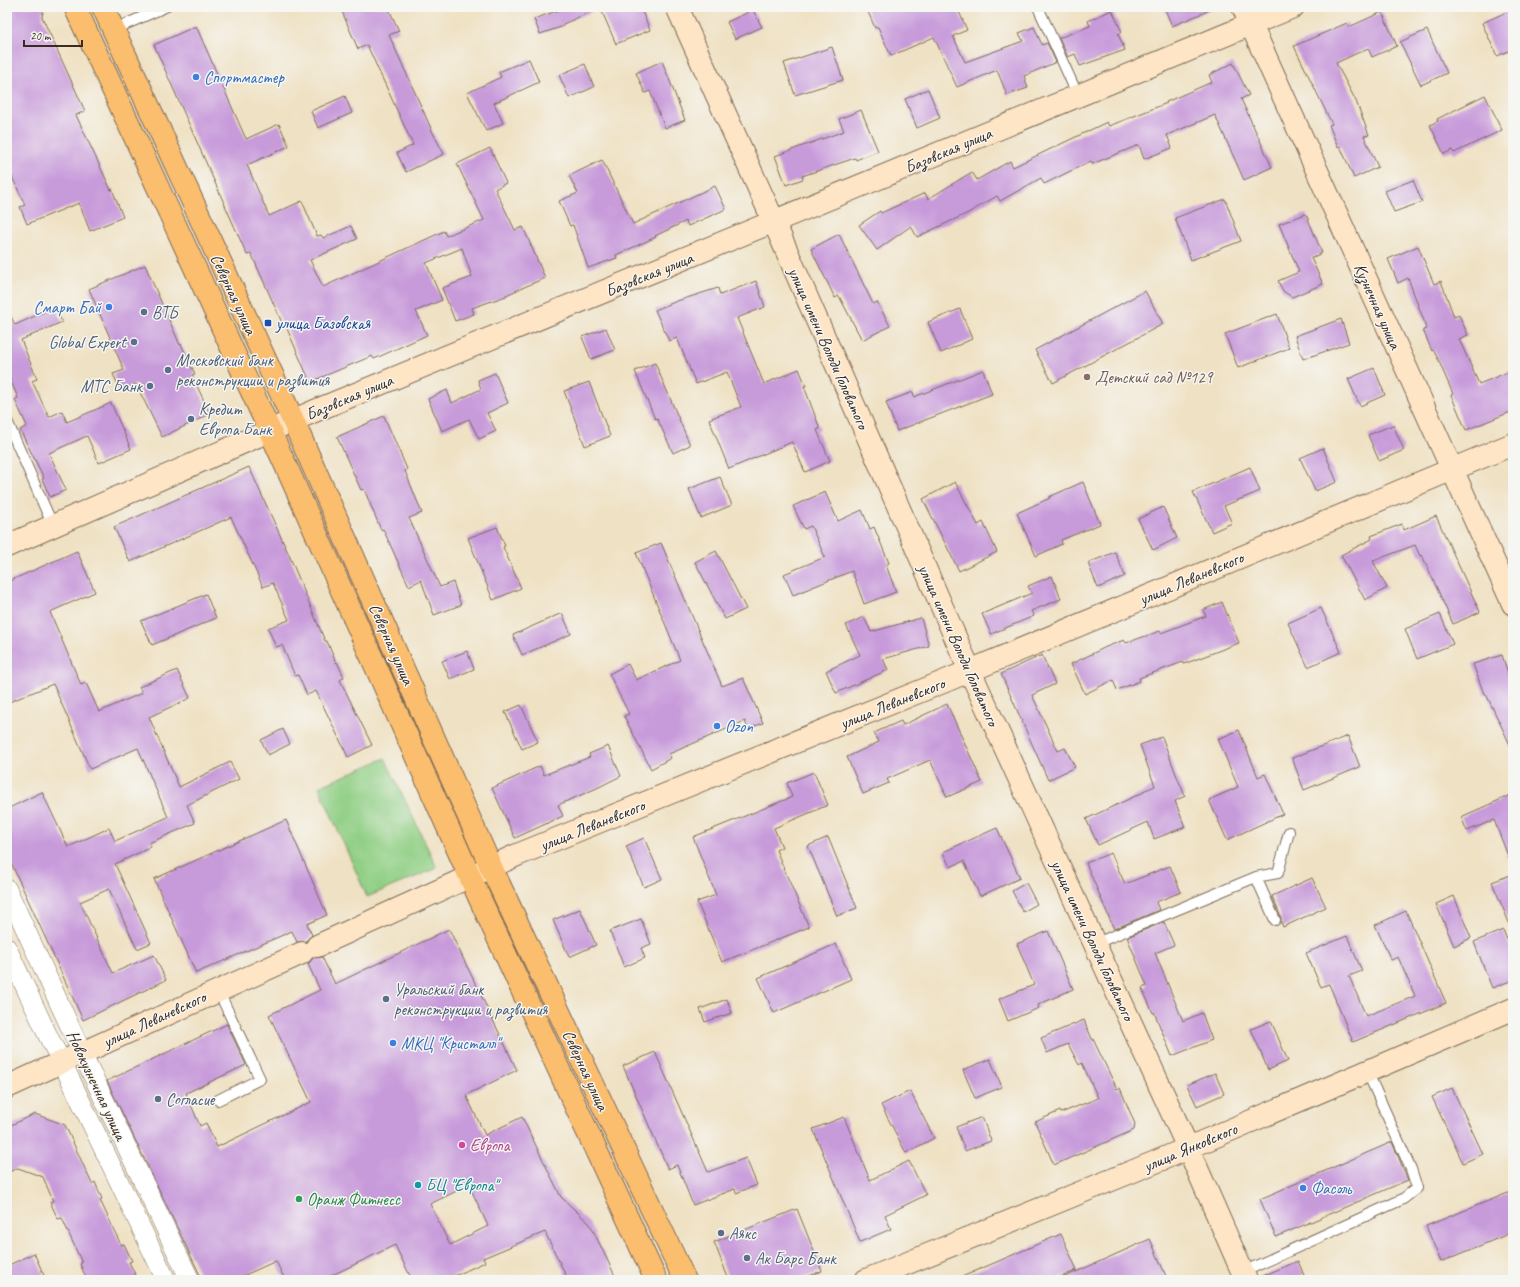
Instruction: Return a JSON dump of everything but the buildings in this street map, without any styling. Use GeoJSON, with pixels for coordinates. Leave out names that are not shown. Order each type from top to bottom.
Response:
{"type":"FeatureCollection","features":[{"type":"Feature","properties":{"kind":"main road","name":"Северная улица"},"geometry":{"type":"LineString","coordinates":[[75,7],[270,431],[469,876],[656,1280]]}},
{"type":"Feature","properties":{"kind":"main road","name":"Северная улица"},"geometry":{"type":"LineString","coordinates":[[102,7],[293,421],[491,866],[685,1280]]}},
{"type":"Feature","properties":{"kind":"street","name":"улица имени Володи Головатого"},"geometry":{"type":"LineString","coordinates":[[677,7],[774,222],[970,671],[1188,1148],[1244,1276]]}},
{"type":"Feature","properties":{"kind":"street","name":"Базовская улица"},"geometry":{"type":"LineString","coordinates":[[7,546],[293,421],[1078,96],[1247,16],[1293,7]]}},
{"type":"Feature","properties":{"kind":"street","name":"Кузнечная улица"},"geometry":{"type":"LineString","coordinates":[[1247,16],[1513,604]]}},
{"type":"Feature","properties":{"kind":"street","name":"улица Леваневского"},"geometry":{"type":"LineString","coordinates":[[7,1087],[491,866],[970,671],[1513,444]]}},
{"type":"Feature","properties":{"kind":"street","name":"Новокузнечная улица"},"geometry":{"type":"LineString","coordinates":[[7,889],[72,1057],[166,1280]]}},
{"type":"Feature","properties":{"kind":"street","name":"Новокузнечная улица"},"geometry":{"type":"LineString","coordinates":[[7,948],[49,1038],[72,1057],[190,1280]]}},
{"type":"Feature","properties":{"kind":"street","name":"улица Янковского"},"geometry":{"type":"LineString","coordinates":[[866,1280],[1188,1148],[1513,1009]]}},
{"type":"Feature","properties":{"kind":"lane"},"geometry":{"type":"LineString","coordinates":[[113,30],[165,7]]}},
{"type":"Feature","properties":{"kind":"lane"},"geometry":{"type":"LineString","coordinates":[[1038,7],[1078,96]]}},
{"type":"Feature","properties":{"kind":"lane"},"geometry":{"type":"LineString","coordinates":[[7,420],[53,526]]}},
{"type":"Feature","properties":{"kind":"lane"},"geometry":{"type":"LineString","coordinates":[[1094,944],[1256,878],[1278,874],[1289,832]]}},
{"type":"Feature","properties":{"kind":"lane"},"geometry":{"type":"LineString","coordinates":[[1256,878],[1275,920]]}},
{"type":"Feature","properties":{"kind":"lane"},"geometry":{"type":"LineString","coordinates":[[218,990],[260,1079],[218,1100]]}},
{"type":"Feature","properties":{"kind":"lane"},"geometry":{"type":"LineString","coordinates":[[1244,1276],[1403,1199],[1417,1188],[1412,1169],[1368,1071]]}},
{"type":"Feature","properties":{"kind":"green space"},"geometry":{"type":"Polygon","coordinates":[[[385,758],[437,868],[367,897],[319,787],[385,758]]]}},
{"type":"Feature","properties":{"kind":"place","name":"Спортмастер"},"geometry":{"type":"Point","coordinates":[196,77]}},
{"type":"Feature","properties":{"kind":"place","name":"Смарт Бай"},"geometry":{"type":"Point","coordinates":[109,307]}},
{"type":"Feature","properties":{"kind":"place","name":"ВТБ"},"geometry":{"type":"Point","coordinates":[144,312]}},
{"type":"Feature","properties":{"kind":"place","name":"улица Базовская"},"geometry":{"type":"Point","coordinates":[268,323]}},
{"type":"Feature","properties":{"kind":"place","name":"Global Expert"},"geometry":{"type":"Point","coordinates":[134,342]}},
{"type":"Feature","properties":{"kind":"place","name":"Московский банк реконструкции и развития"},"geometry":{"type":"Point","coordinates":[168,370]}},
{"type":"Feature","properties":{"kind":"place","name":"Детский сад №129"},"geometry":{"type":"Point","coordinates":[1087,377]}},
{"type":"Feature","properties":{"kind":"place","name":"МТС Банк"},"geometry":{"type":"Point","coordinates":[150,386]}},
{"type":"Feature","properties":{"kind":"place","name":"Кредит Европа Банк"},"geometry":{"type":"Point","coordinates":[191,419]}},
{"type":"Feature","properties":{"kind":"place","name":"Ozon"},"geometry":{"type":"Point","coordinates":[717,726]}},
{"type":"Feature","properties":{"kind":"place","name":"Уральский банк реконструкции и развития"},"geometry":{"type":"Point","coordinates":[386,999]}},
{"type":"Feature","properties":{"kind":"place","name":"МКЦ \"Кристалл\""},"geometry":{"type":"Point","coordinates":[393,1043]}},
{"type":"Feature","properties":{"kind":"place","name":"Согласие"},"geometry":{"type":"Point","coordinates":[158,1099]}},
{"type":"Feature","properties":{"kind":"place","name":"Европа"},"geometry":{"type":"Point","coordinates":[462,1145]}},
{"type":"Feature","properties":{"kind":"place","name":"БЦ \"Европа\""},"geometry":{"type":"Point","coordinates":[418,1185]}},
{"type":"Feature","properties":{"kind":"place","name":"Фасоль"},"geometry":{"type":"Point","coordinates":[1303,1188]}},
{"type":"Feature","properties":{"kind":"place","name":"Оранж Фитнесс"},"geometry":{"type":"Point","coordinates":[299,1199]}},
{"type":"Feature","properties":{"kind":"place","name":"Аякс"},"geometry":{"type":"Point","coordinates":[721,1233]}},
{"type":"Feature","properties":{"kind":"place","name":"Ак Барс Банк"},"geometry":{"type":"Point","coordinates":[747,1258]}}]}
